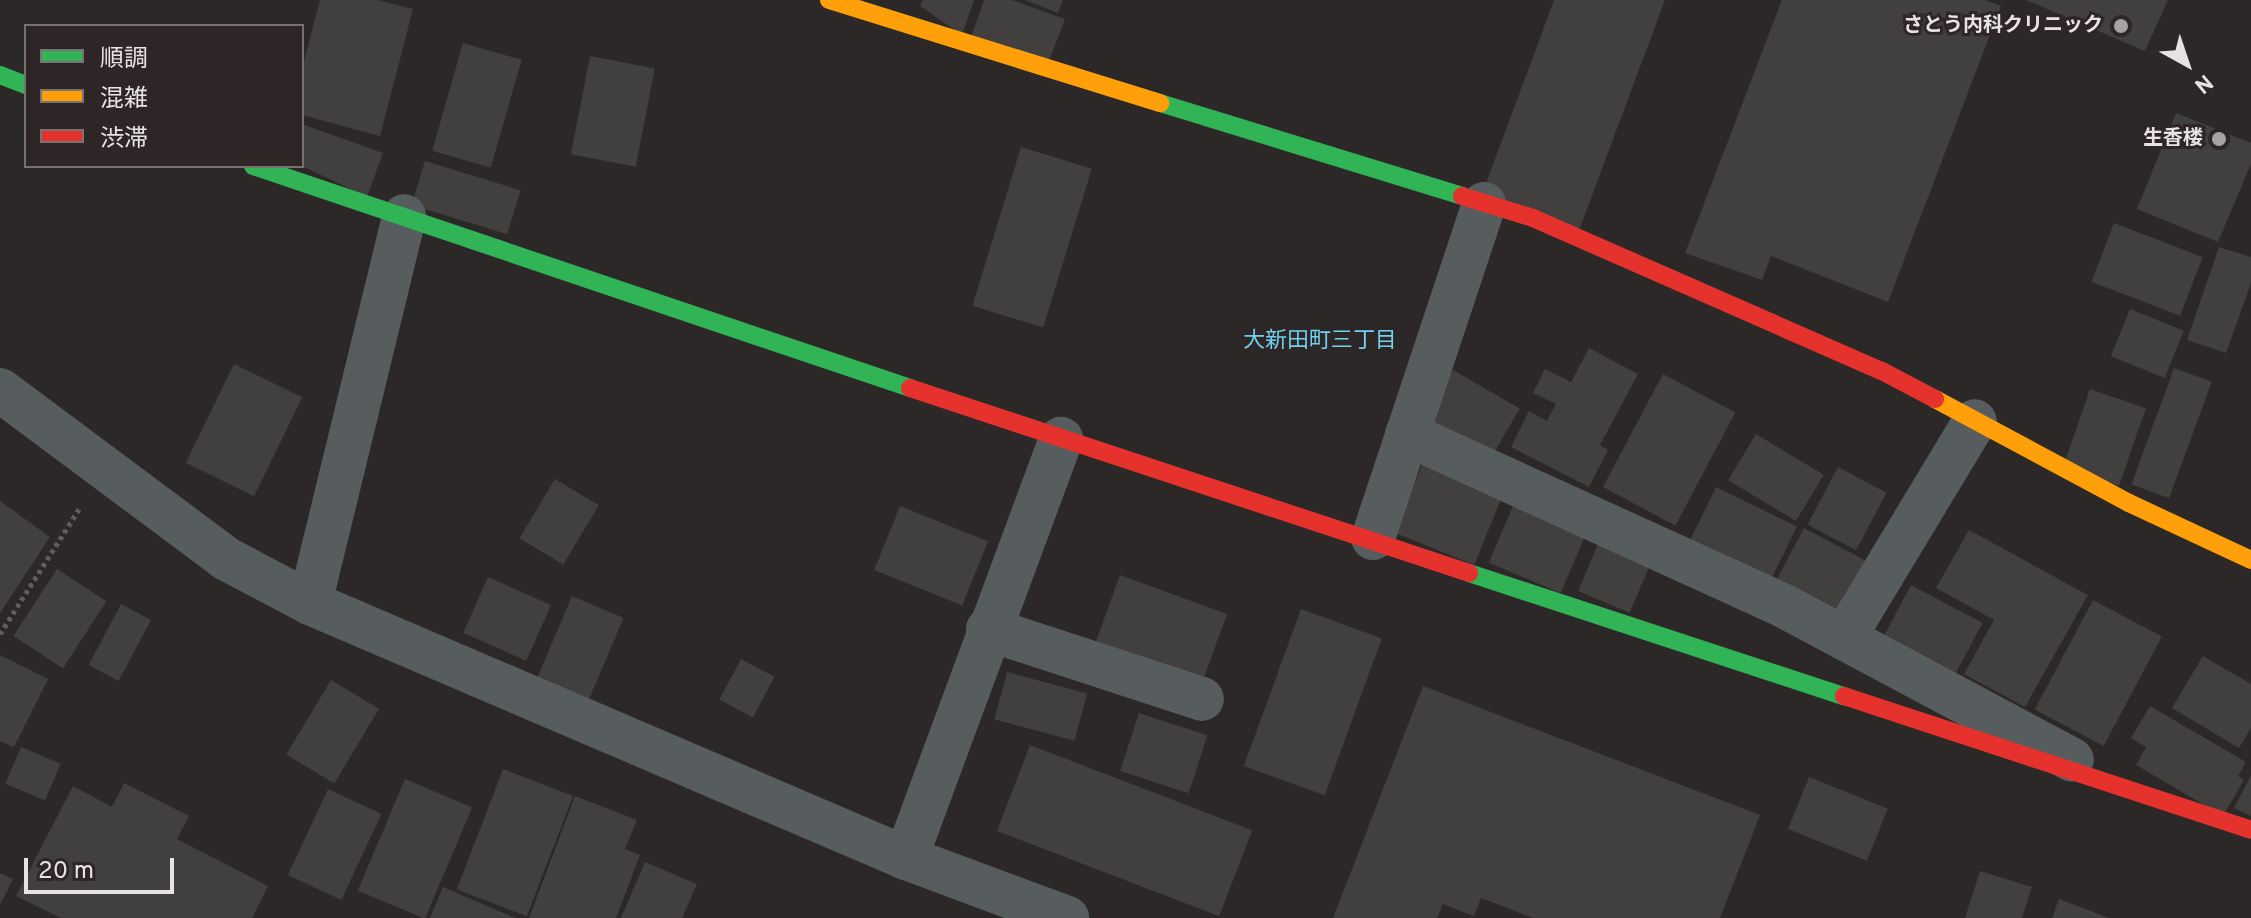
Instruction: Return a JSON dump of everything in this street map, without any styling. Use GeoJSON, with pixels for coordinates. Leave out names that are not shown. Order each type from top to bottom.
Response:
{"type":"FeatureCollection","features":[{"type":"Feature","properties":{"kind":"street"},"geometry":{"type":"LineString","coordinates":[[829,0],[911,12],[1533,218],[1882,371],[2251,560]]}},
{"type":"Feature","properties":{"kind":"street"},"geometry":{"type":"LineString","coordinates":[[0,75],[24,84]]}},
{"type":"Feature","properties":{"kind":"street"},"geometry":{"type":"LineString","coordinates":[[259,168],[1061,439],[1373,538],[2251,830]]}},
{"type":"Feature","properties":{"kind":"street"},"geometry":{"type":"LineString","coordinates":[[1373,538],[1484,204]]}},
{"type":"Feature","properties":{"kind":"street"},"geometry":{"type":"LineString","coordinates":[[310,603],[404,216]]}},
{"type":"Feature","properties":{"kind":"street"},"geometry":{"type":"LineString","coordinates":[[0,390],[225,558],[310,603],[906,858],[1067,918]]}},
{"type":"Feature","properties":{"kind":"street"},"geometry":{"type":"LineString","coordinates":[[1844,638],[1975,421]]}},
{"type":"Feature","properties":{"kind":"street"},"geometry":{"type":"LineString","coordinates":[[1407,434],[1844,638],[2115,784]]}},
{"type":"Feature","properties":{"kind":"street"},"geometry":{"type":"LineString","coordinates":[[906,858],[988,629],[1061,439]]}},
{"type":"Feature","properties":{"kind":"street"},"geometry":{"type":"LineString","coordinates":[[988,629],[1202,699]]}},
{"type":"Feature","properties":{"kind":"path"},"geometry":{"type":"LineString","coordinates":[[0,634],[105,468]]}},
{"type":"Feature","properties":{"kind":"building"},"geometry":{"type":"Polygon","coordinates":[[[320,0],[378,0],[413,9],[380,136],[304,116],[304,61],[320,0]]]}},
{"type":"Feature","properties":{"kind":"building"},"geometry":{"type":"Polygon","coordinates":[[[923,0],[974,0],[962,35],[920,6],[923,0]]]}},
{"type":"Feature","properties":{"kind":"building"},"geometry":{"type":"Polygon","coordinates":[[[984,0],[1012,0],[1065,19],[1048,64],[971,37],[984,0]]]}},
{"type":"Feature","properties":{"kind":"building"},"geometry":{"type":"Polygon","coordinates":[[[1025,0],[1063,0],[1058,13],[1025,0]]]}},
{"type":"Feature","properties":{"kind":"building"},"geometry":{"type":"Polygon","coordinates":[[[1554,0],[1665,0],[1578,233],[1481,197],[1554,0]]]}},
{"type":"Feature","properties":{"kind":"building"},"geometry":{"type":"Polygon","coordinates":[[[1782,0],[1985,0],[2001,6],[1888,302],[1771,256],[1762,280],[1685,253],[1782,0]]]}},
{"type":"Feature","properties":{"kind":"building","name":"さとう内科クリニック"},"geometry":{"type":"Polygon","coordinates":[[[2026,0],[2168,0],[2145,51],[2026,0]]]}},
{"type":"Feature","properties":{"kind":"building"},"geometry":{"type":"Polygon","coordinates":[[[463,43],[522,60],[491,167],[432,151],[463,43]]]}},
{"type":"Feature","properties":{"kind":"building"},"geometry":{"type":"Polygon","coordinates":[[[590,56],[655,69],[636,167],[571,154],[590,56]]]}},
{"type":"Feature","properties":{"kind":"building"},"geometry":{"type":"Polygon","coordinates":[[[2176,113],[2251,143],[2251,164],[2218,242],[2137,209],[2176,113]]]}},
{"type":"Feature","properties":{"kind":"building"},"geometry":{"type":"Polygon","coordinates":[[[304,125],[383,153],[367,197],[304,167],[304,125]]]}},
{"type":"Feature","properties":{"kind":"building"},"geometry":{"type":"Polygon","coordinates":[[[1021,147],[1092,169],[1043,327],[972,306],[1021,147]]]}},
{"type":"Feature","properties":{"kind":"building"},"geometry":{"type":"Polygon","coordinates":[[[425,161],[521,190],[507,234],[412,205],[425,161]]]}},
{"type":"Feature","properties":{"kind":"building"},"geometry":{"type":"Polygon","coordinates":[[[2114,223],[2203,257],[2180,316],[2091,282],[2114,223]]]}},
{"type":"Feature","properties":{"kind":"building"},"geometry":{"type":"Polygon","coordinates":[[[2219,247],[2251,257],[2251,283],[2226,353],[2187,340],[2219,247]]]}},
{"type":"Feature","properties":{"kind":"building"},"geometry":{"type":"Polygon","coordinates":[[[2130,309],[2184,331],[2165,378],[2111,356],[2130,309]]]}},
{"type":"Feature","properties":{"kind":"building"},"geometry":{"type":"Polygon","coordinates":[[[1589,348],[1638,374],[1600,445],[1608,450],[1589,487],[1511,447],[1529,411],[1547,421],[1556,404],[1533,393],[1545,369],[1571,382],[1589,348]]]}},
{"type":"Feature","properties":{"kind":"building"},"geometry":{"type":"Polygon","coordinates":[[[234,364],[302,397],[254,496],[186,463],[234,364]]]}},
{"type":"Feature","properties":{"kind":"building"},"geometry":{"type":"Polygon","coordinates":[[[2174,368],[2212,382],[2169,498],[2132,485],[2174,368]]]}},
{"type":"Feature","properties":{"kind":"building"},"geometry":{"type":"Polygon","coordinates":[[[1453,370],[1520,409],[1489,461],[1422,423],[1453,370]]]}},
{"type":"Feature","properties":{"kind":"building"},"geometry":{"type":"Polygon","coordinates":[[[1663,374],[1735,412],[1675,526],[1603,487],[1663,374]]]}},
{"type":"Feature","properties":{"kind":"building"},"geometry":{"type":"Polygon","coordinates":[[[2090,389],[2146,408],[2119,486],[2063,467],[2090,389]]]}},
{"type":"Feature","properties":{"kind":"building"},"geometry":{"type":"Polygon","coordinates":[[[1756,434],[1824,475],[1796,521],[1728,480],[1756,434]]]}},
{"type":"Feature","properties":{"kind":"building"},"geometry":{"type":"Polygon","coordinates":[[[1422,465],[1502,497],[1474,565],[1395,533],[1422,465]]]}},
{"type":"Feature","properties":{"kind":"building"},"geometry":{"type":"Polygon","coordinates":[[[1838,467],[1887,493],[1856,550],[1807,524],[1838,467]]]}},
{"type":"Feature","properties":{"kind":"building"},"geometry":{"type":"Polygon","coordinates":[[[555,479],[599,505],[563,564],[519,538],[555,479]]]}},
{"type":"Feature","properties":{"kind":"building"},"geometry":{"type":"Polygon","coordinates":[[[1716,487],[1797,526],[1768,587],[1687,547],[1716,487]]]}},
{"type":"Feature","properties":{"kind":"building"},"geometry":{"type":"Polygon","coordinates":[[[0,501],[50,537],[0,613],[0,501]]]}},
{"type":"Feature","properties":{"kind":"building"},"geometry":{"type":"Polygon","coordinates":[[[1515,501],[1587,531],[1561,593],[1489,563],[1515,501]]]}},
{"type":"Feature","properties":{"kind":"building"},"geometry":{"type":"Polygon","coordinates":[[[900,506],[988,542],[962,606],[874,570],[900,506]]]}},
{"type":"Feature","properties":{"kind":"building"},"geometry":{"type":"Polygon","coordinates":[[[1804,528],[1875,566],[1846,619],[1775,582],[1804,528]]]}},
{"type":"Feature","properties":{"kind":"building"},"geometry":{"type":"Polygon","coordinates":[[[1969,530],[2088,595],[2025,707],[1964,674],[1994,620],[1936,588],[1969,530]]]}},
{"type":"Feature","properties":{"kind":"building"},"geometry":{"type":"Polygon","coordinates":[[[1598,544],[1650,566],[1630,613],[1578,591],[1598,544]]]}},
{"type":"Feature","properties":{"kind":"building"},"geometry":{"type":"Polygon","coordinates":[[[57,569],[106,601],[63,668],[13,636],[57,569]]]}},
{"type":"Feature","properties":{"kind":"building"},"geometry":{"type":"Polygon","coordinates":[[[1120,575],[1227,614],[1200,689],[1093,650],[1120,575]]]}},
{"type":"Feature","properties":{"kind":"building"},"geometry":{"type":"Polygon","coordinates":[[[488,577],[551,605],[526,661],[463,633],[488,577]]]}},
{"type":"Feature","properties":{"kind":"building"},"geometry":{"type":"Polygon","coordinates":[[[1911,585],[1983,623],[1953,678],[1882,640],[1911,585]]]}},
{"type":"Feature","properties":{"kind":"building"},"geometry":{"type":"Polygon","coordinates":[[[572,596],[624,618],[589,700],[537,678],[572,596]]]}},
{"type":"Feature","properties":{"kind":"building"},"geometry":{"type":"Polygon","coordinates":[[[2093,600],[2162,637],[2104,746],[2035,709],[2093,600]]]}},
{"type":"Feature","properties":{"kind":"building"},"geometry":{"type":"Polygon","coordinates":[[[121,604],[151,620],[119,681],[89,665],[121,604]]]}},
{"type":"Feature","properties":{"kind":"building"},"geometry":{"type":"Polygon","coordinates":[[[1301,609],[1382,638],[1325,795],[1244,766],[1301,609]]]}},
{"type":"Feature","properties":{"kind":"building"},"geometry":{"type":"Polygon","coordinates":[[[0,655],[48,679],[14,747],[0,741],[0,655]]]}},
{"type":"Feature","properties":{"kind":"building"},"geometry":{"type":"Polygon","coordinates":[[[2203,656],[2251,684],[2251,728],[2239,748],[2172,708],[2203,656]]]}},
{"type":"Feature","properties":{"kind":"building"},"geometry":{"type":"Polygon","coordinates":[[[741,659],[775,677],[753,717],[719,700],[741,659]]]}},
{"type":"Feature","properties":{"kind":"building"},"geometry":{"type":"Polygon","coordinates":[[[1007,672],[1087,693],[1074,741],[994,719],[1007,672]]]}},
{"type":"Feature","properties":{"kind":"building"},"geometry":{"type":"Polygon","coordinates":[[[331,680],[379,709],[334,783],[286,755],[331,680]]]}},
{"type":"Feature","properties":{"kind":"building"},"geometry":{"type":"Polygon","coordinates":[[[1423,686],[1760,815],[1720,918],[1533,918],[1481,898],[1474,916],[1443,904],[1437,918],[1333,918],[1423,686]]]}},
{"type":"Feature","properties":{"kind":"building"},"geometry":{"type":"Polygon","coordinates":[[[2150,706],[2246,762],[2238,776],[2244,780],[2223,816],[2136,765],[2146,747],[2131,738],[2150,706]]]}},
{"type":"Feature","properties":{"kind":"building"},"geometry":{"type":"Polygon","coordinates":[[[1139,713],[1207,735],[1189,793],[1120,771],[1139,713]]]}},
{"type":"Feature","properties":{"kind":"building"},"geometry":{"type":"Polygon","coordinates":[[[1030,745],[1252,830],[1219,916],[997,831],[1030,745]]]}},
{"type":"Feature","properties":{"kind":"building"},"geometry":{"type":"Polygon","coordinates":[[[21,747],[61,764],[45,801],[5,784],[21,747]]]}},
{"type":"Feature","properties":{"kind":"building"},"geometry":{"type":"Polygon","coordinates":[[[503,769],[573,796],[527,916],[457,889],[503,769]]]}},
{"type":"Feature","properties":{"kind":"building"},"geometry":{"type":"Polygon","coordinates":[[[2251,775],[2251,816],[2234,808],[2251,775]]]}},
{"type":"Feature","properties":{"kind":"building"},"geometry":{"type":"Polygon","coordinates":[[[1809,777],[1888,809],[1867,861],[1788,829],[1809,777]]]}},
{"type":"Feature","properties":{"kind":"building"},"geometry":{"type":"Polygon","coordinates":[[[405,779],[472,808],[425,918],[358,890],[405,779]]]}},
{"type":"Feature","properties":{"kind":"building"},"geometry":{"type":"Polygon","coordinates":[[[124,783],[189,816],[177,839],[268,886],[252,918],[61,918],[16,896],[73,786],[112,807],[124,783]]]}},
{"type":"Feature","properties":{"kind":"building"},"geometry":{"type":"Polygon","coordinates":[[[328,789],[381,814],[341,900],[288,875],[328,789]]]}},
{"type":"Feature","properties":{"kind":"building"},"geometry":{"type":"Polygon","coordinates":[[[575,796],[637,820],[625,849],[640,855],[616,918],[529,918],[575,796]]]}},
{"type":"Feature","properties":{"kind":"building"},"geometry":{"type":"Polygon","coordinates":[[[645,862],[697,884],[682,918],[621,918],[645,862]]]}},
{"type":"Feature","properties":{"kind":"building"},"geometry":{"type":"Polygon","coordinates":[[[1980,871],[2032,887],[2022,918],[1965,918],[1980,871]]]}},
{"type":"Feature","properties":{"kind":"building"},"geometry":{"type":"Polygon","coordinates":[[[0,873],[13,879],[0,905],[0,873]]]}},
{"type":"Feature","properties":{"kind":"building"},"geometry":{"type":"Polygon","coordinates":[[[443,887],[515,918],[430,918],[443,887]]]}},
{"type":"Feature","properties":{"kind":"building"},"geometry":{"type":"Polygon","coordinates":[[[2059,899],[2109,918],[2052,918],[2059,899]]]}},
{"type":"Feature","properties":{"kind":"traffic: fast"},"geometry":{"type":"LineString","coordinates":[[0,75],[24,84]]}},
{"type":"Feature","properties":{"kind":"traffic: fast"},"geometry":{"type":"LineString","coordinates":[[1160,103],[1462,196]]}},
{"type":"Feature","properties":{"kind":"traffic: fast"},"geometry":{"type":"LineString","coordinates":[[259,168],[910,388]]}},
{"type":"Feature","properties":{"kind":"traffic: fast"},"geometry":{"type":"LineString","coordinates":[[1469,573],[1844,696]]}},
{"type":"Feature","properties":{"kind":"traffic: slow"},"geometry":{"type":"LineString","coordinates":[[829,0],[1160,103]]}},
{"type":"Feature","properties":{"kind":"traffic: slow"},"geometry":{"type":"LineString","coordinates":[[1935,399],[2129,503],[2251,560]]}},
{"type":"Feature","properties":{"kind":"traffic: jam"},"geometry":{"type":"LineString","coordinates":[[1462,196],[1533,218],[1882,371],[1935,399]]}},
{"type":"Feature","properties":{"kind":"traffic: jam"},"geometry":{"type":"LineString","coordinates":[[910,388],[1469,573]]}},
{"type":"Feature","properties":{"kind":"traffic: jam"},"geometry":{"type":"LineString","coordinates":[[1844,696],[2251,830]]}},
{"type":"Feature","properties":{"kind":"place","name":"さとう内科クリニック"},"geometry":{"type":"Point","coordinates":[2121,26]}},
{"type":"Feature","properties":{"kind":"place","name":"生香楼"},"geometry":{"type":"Point","coordinates":[2219,139]}},
{"type":"Feature","properties":{"kind":"district","name":"大新田町三丁目"},"geometry":{"type":"Point","coordinates":[1320,342]}}]}
